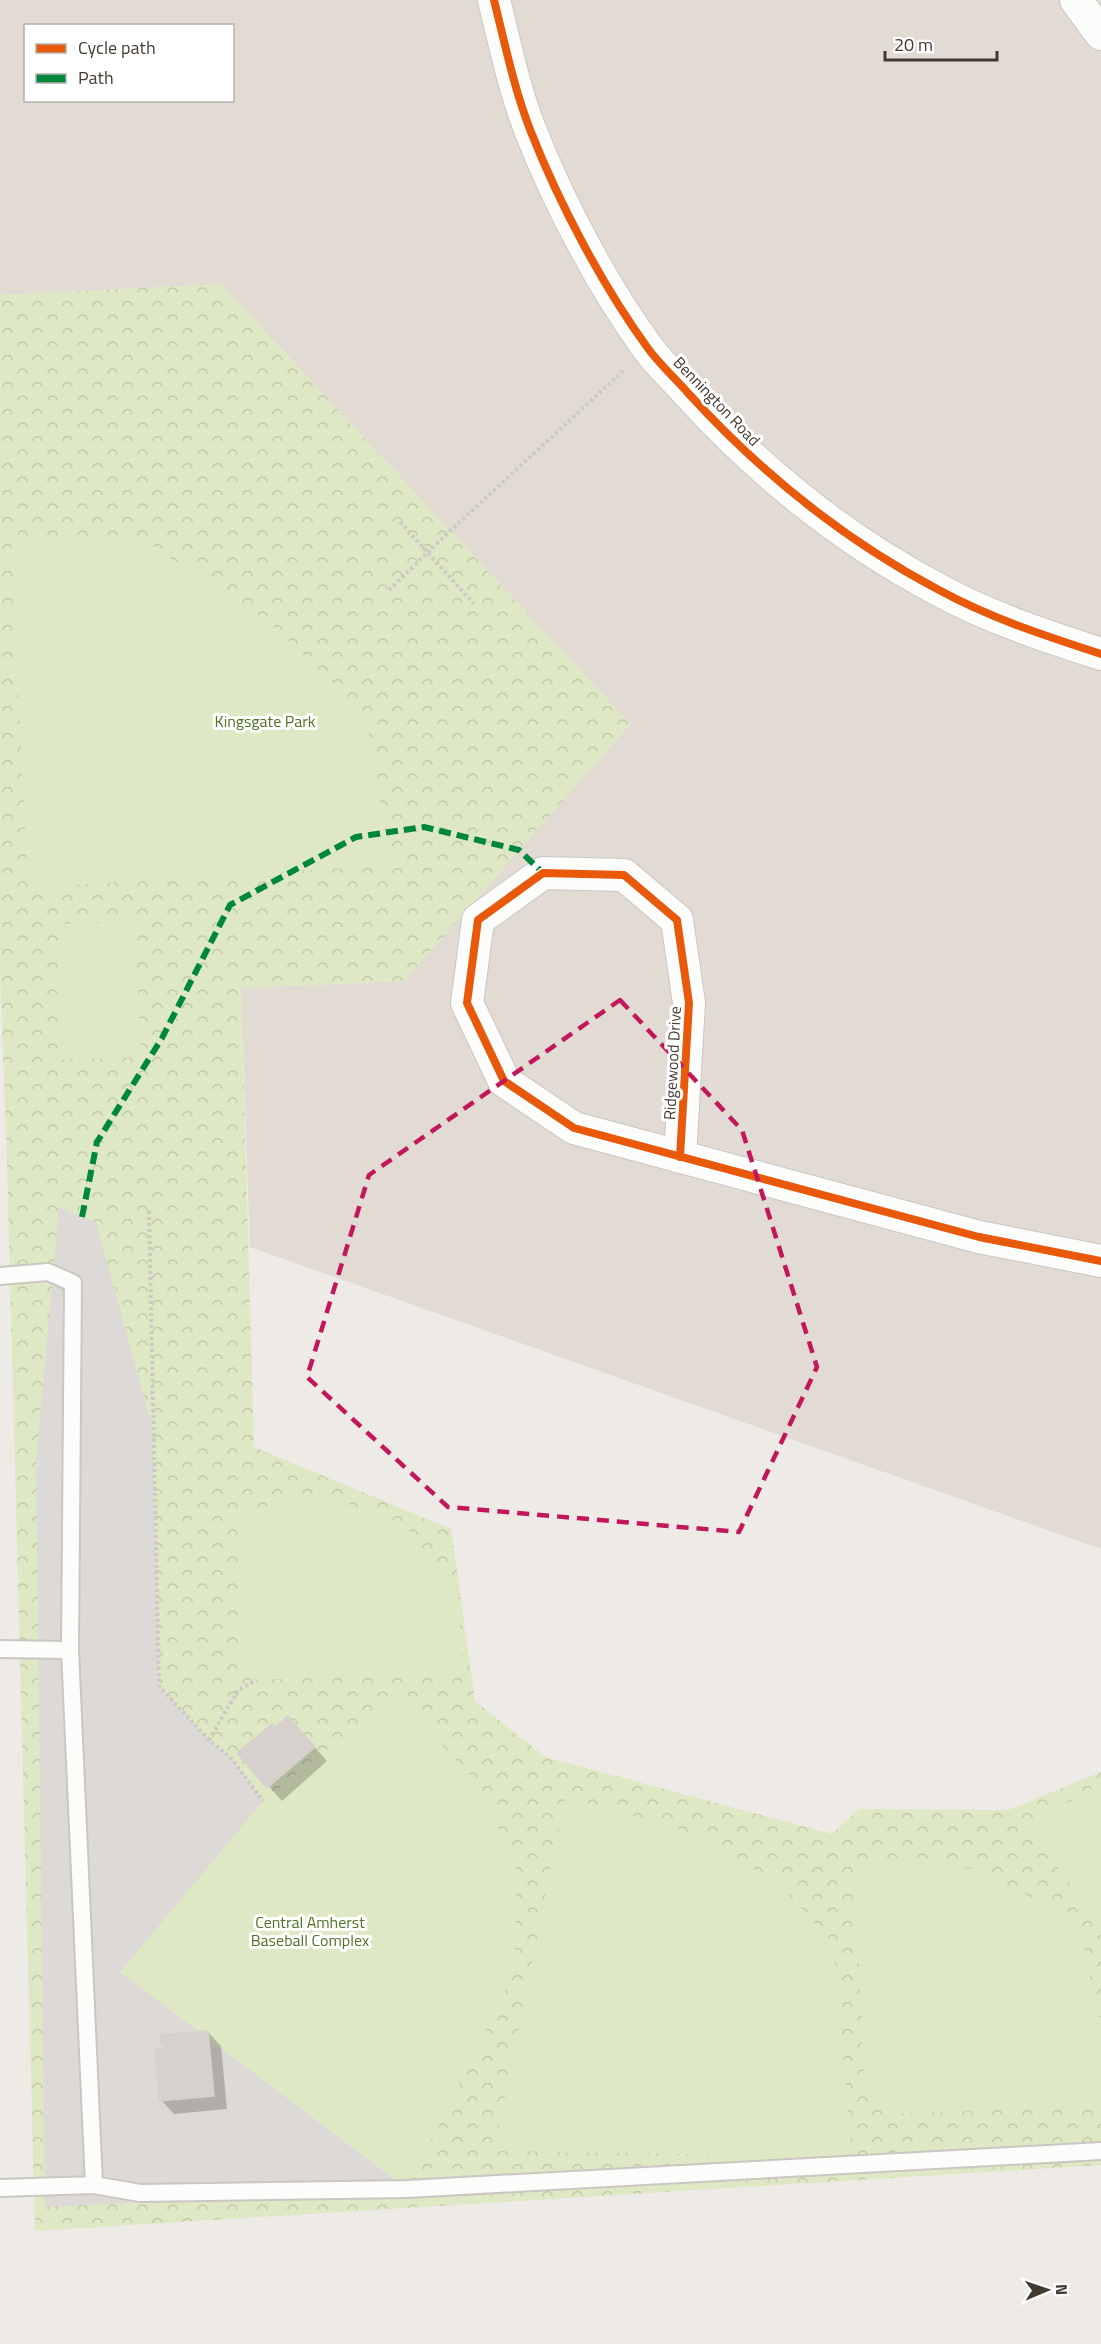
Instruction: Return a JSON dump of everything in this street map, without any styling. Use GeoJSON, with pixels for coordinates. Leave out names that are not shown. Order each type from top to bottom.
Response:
{"type":"FeatureCollection","features":[{"type":"Feature","properties":{"kind":"street","name":"Bennington Road"},"geometry":{"type":"LineString","coordinates":[[494,0],[512,75],[536,142],[568,214],[648,348],[723,432],[790,492],[862,545],[939,591],[1021,628],[1101,654]]}},
{"type":"Feature","properties":{"kind":"street"},"geometry":{"type":"LineString","coordinates":[[1076,0],[1101,34]]}},
{"type":"Feature","properties":{"kind":"street","name":"Ridgewood Drive"},"geometry":{"type":"LineString","coordinates":[[680,1156],[689,1003],[676,920],[624,875],[543,873],[478,920],[466,1004],[504,1081],[574,1128],[979,1237],[1101,1261]]}},
{"type":"Feature","properties":{"kind":"lane"},"geometry":{"type":"LineString","coordinates":[[0,1276],[48,1272],[74,1283],[70,1650],[94,2185]]}},
{"type":"Feature","properties":{"kind":"lane"},"geometry":{"type":"LineString","coordinates":[[0,1649],[70,1650]]}},
{"type":"Feature","properties":{"kind":"lane"},"geometry":{"type":"LineString","coordinates":[[0,2188],[94,2185],[140,2193],[407,2189],[1101,2151]]}},
{"type":"Feature","properties":{"kind":"path"},"geometry":{"type":"LineString","coordinates":[[389,590],[648,348]]}},
{"type":"Feature","properties":{"kind":"path"},"geometry":{"type":"LineString","coordinates":[[400,522],[474,604]]}},
{"type":"Feature","properties":{"kind":"path"},"geometry":{"type":"LineString","coordinates":[[149,1211],[159,1686],[209,1740],[231,1758],[263,1800]]}},
{"type":"Feature","properties":{"kind":"path"},"geometry":{"type":"LineString","coordinates":[[209,1740],[238,1690],[257,1680]]}},
{"type":"Feature","properties":{"kind":"highlighted area"},"geometry":{"type":"Polygon","coordinates":[[[620,1000],[742,1130],[817,1367],[739,1532],[448,1507],[307,1377],[369,1175],[620,1000]]]}},
{"type":"Feature","properties":{"kind":"shaded area"},"geometry":{"type":"Polygon","coordinates":[[[0,0],[1101,0],[1101,1549],[250,1247],[241,988],[404,981],[630,724],[221,284],[0,295],[0,0]]]}},
{"type":"Feature","properties":{"kind":"shaded area"},"geometry":{"type":"Polygon","coordinates":[[[59,1207],[96,1223],[152,1426],[159,1686],[209,1740],[231,1758],[263,1801],[120,1972],[407,2189],[45,2207],[36,1462],[59,1207]]]}},
{"type":"Feature","properties":{"kind":"green space","name":"Central Amherst Baseball Complex"},"geometry":{"type":"Polygon","coordinates":[[[221,284],[630,724],[404,981],[241,988],[254,1447],[451,1529],[475,1701],[545,1757],[832,1834],[859,1809],[1008,1810],[1101,1772],[1101,2165],[35,2231],[0,969],[0,295],[221,284]]]}},
{"type":"Feature","properties":{"kind":"green space","name":"Kingsgate Park"},"geometry":{"type":"Polygon","coordinates":[[[11,534],[149,544],[269,623],[365,713],[391,865],[28,888],[11,534]]]}},
{"type":"Feature","properties":{"kind":"green space"},"geometry":{"type":"Polygon","coordinates":[[[135,921],[141,1057],[63,1060],[57,924],[135,921]]]}},
{"type":"Feature","properties":{"kind":"green space"},"geometry":{"type":"Polygon","coordinates":[[[317,1494],[403,1523],[458,1595],[463,1671],[257,1680],[239,1671],[239,1514],[317,1494]]]}},
{"type":"Feature","properties":{"kind":"green space"},"geometry":{"type":"Polygon","coordinates":[[[395,1695],[469,1774],[516,1860],[515,1972],[407,2189],[120,1972],[263,1801],[395,1695]]]}},
{"type":"Feature","properties":{"kind":"green space"},"geometry":{"type":"Polygon","coordinates":[[[1101,1784],[1101,1924],[1027,1826],[1101,1784]]]}},
{"type":"Feature","properties":{"kind":"green space"},"geometry":{"type":"Polygon","coordinates":[[[565,1797],[672,1826],[776,1881],[833,1943],[852,2157],[494,2151],[565,1797]]]}},
{"type":"Feature","properties":{"kind":"green space"},"geometry":{"type":"Polygon","coordinates":[[[931,1861],[973,1869],[1077,1920],[1101,2024],[1101,2106],[890,2114],[865,2092],[854,1864],[931,1861]]]}},
{"type":"Feature","properties":{"kind":"building"},"geometry":{"type":"Polygon","coordinates":[[[288,1716],[315,1747],[267,1788],[237,1753],[272,1724],[275,1728],[288,1716]]]}},
{"type":"Feature","properties":{"kind":"building"},"geometry":{"type":"Polygon","coordinates":[[[208,2031],[214,2096],[159,2101],[155,2049],[165,2048],[164,2044],[161,2044],[160,2035],[208,2031]]]}},
{"type":"Feature","properties":{"kind":"marked path"},"geometry":{"type":"LineString","coordinates":[[82,1217],[97,1142],[162,1038],[230,905],[356,837],[424,827],[519,850],[543,873]]}},
{"type":"Feature","properties":{"kind":"cycle path"},"geometry":{"type":"LineString","coordinates":[[494,0],[520,99],[531,132],[555,187],[614,297],[630,323],[662,365],[716,422],[774,477],[837,527],[870,549],[958,600],[998,618],[1101,654]]}},
{"type":"Feature","properties":{"kind":"cycle path"},"geometry":{"type":"LineString","coordinates":[[680,1157],[689,1003],[677,920],[624,875],[543,873],[478,920],[467,1003],[504,1081],[574,1128],[979,1237],[1101,1261]]}}]}
